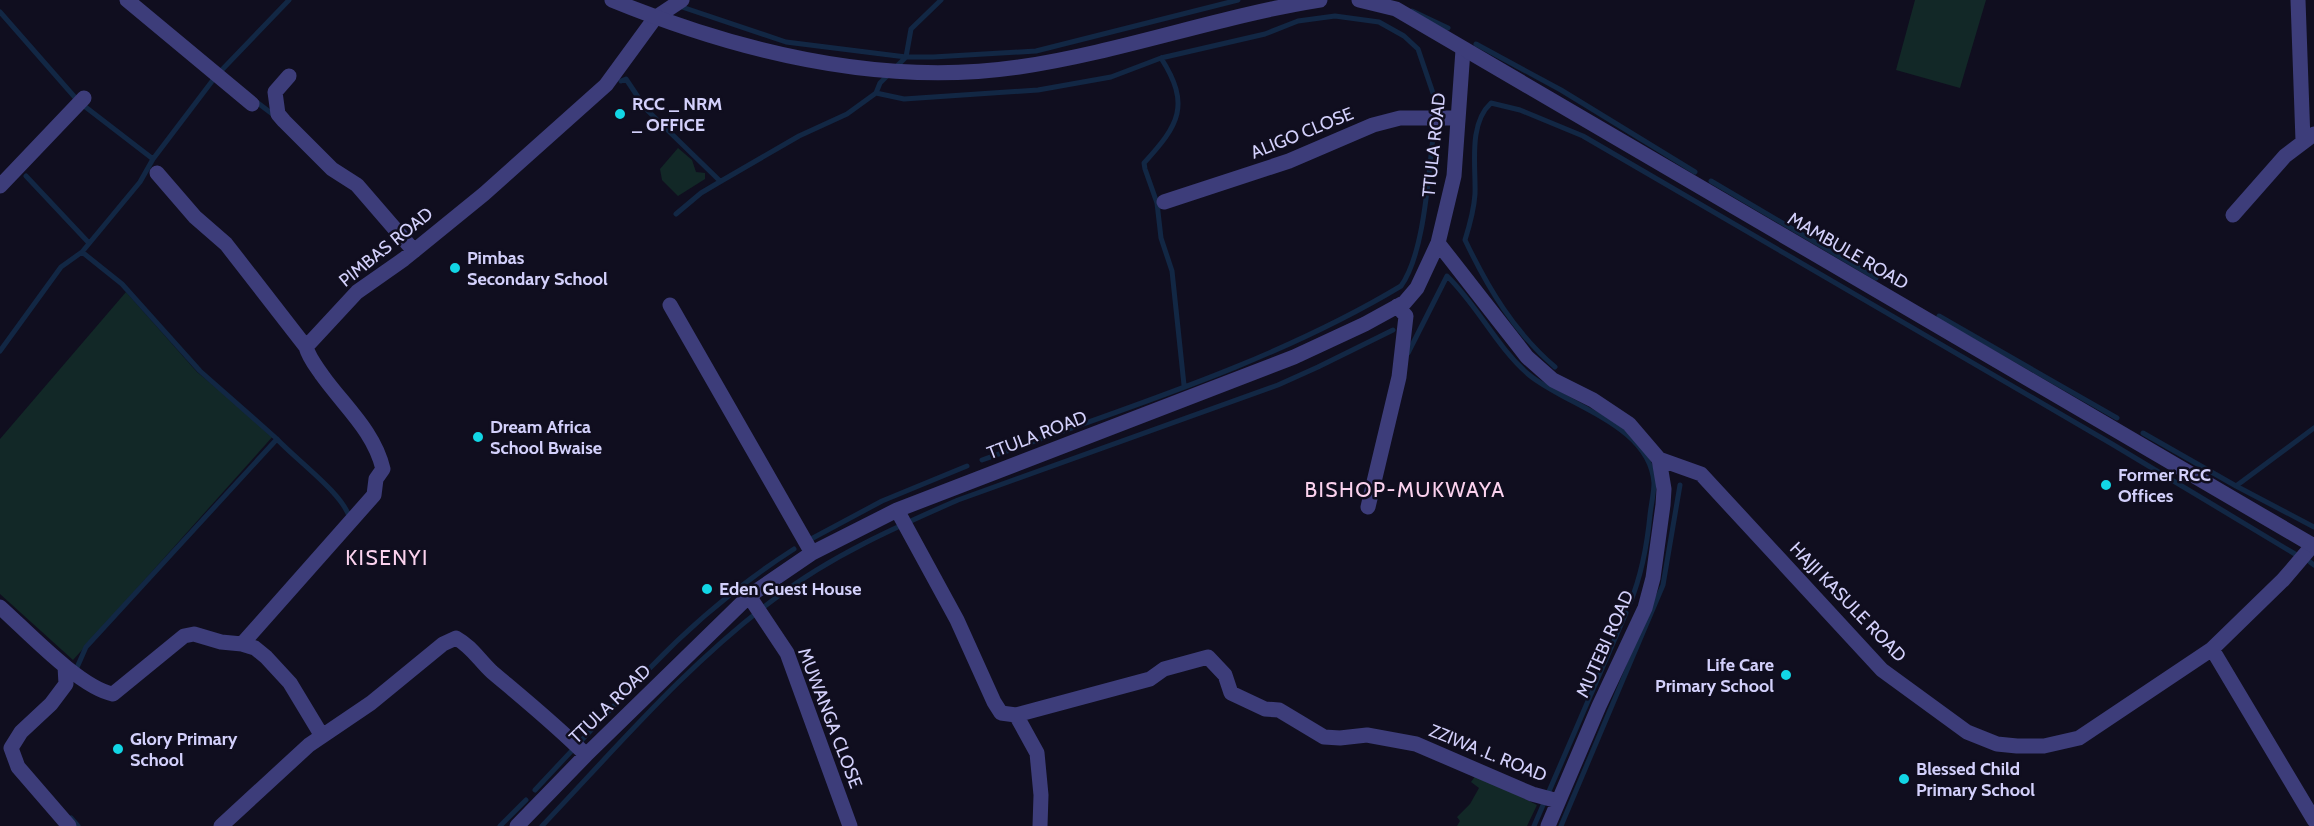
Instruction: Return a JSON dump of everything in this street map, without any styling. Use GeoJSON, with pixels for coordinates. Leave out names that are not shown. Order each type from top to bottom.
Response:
{"type":"FeatureCollection","features":[{"type":"Feature","properties":{"kind":"street"},"geometry":{"type":"LineString","coordinates":[[127,0],[252,104]]}},
{"type":"Feature","properties":{"kind":"street"},"geometry":{"type":"LineString","coordinates":[[612,0],[655,18],[764,50],[867,69],[957,73],[1019,67],[1151,40],[1278,7],[1320,0]]}},
{"type":"Feature","properties":{"kind":"street"},"geometry":{"type":"LineString","coordinates":[[655,18],[682,0]]}},
{"type":"Feature","properties":{"kind":"street","name":"MAMBULE ROAD"},"geometry":{"type":"LineString","coordinates":[[1359,0],[1396,9],[2313,545]]}},
{"type":"Feature","properties":{"kind":"street"},"geometry":{"type":"LineString","coordinates":[[2233,215],[2285,156],[2309,137],[2298,0]]}},
{"type":"Feature","properties":{"kind":"street","name":"PIMBAS ROAD"},"geometry":{"type":"LineString","coordinates":[[306,347],[357,292],[414,251],[492,186],[606,85],[655,18]]}},
{"type":"Feature","properties":{"kind":"street","name":"TTULA ROAD"},"geometry":{"type":"LineString","coordinates":[[517,826],[585,755],[749,596],[812,553],[897,510],[1294,357],[1365,324],[1405,302],[1417,288],[1438,243],[1454,176],[1456,118],[1463,50]]}},
{"type":"Feature","properties":{"kind":"street"},"geometry":{"type":"LineString","coordinates":[[289,76],[275,92],[278,114],[332,169],[357,185],[414,251]]}},
{"type":"Feature","properties":{"kind":"street"},"geometry":{"type":"LineString","coordinates":[[0,186],[84,98]]}},
{"type":"Feature","properties":{"kind":"street","name":"ALIGO CLOSE"},"geometry":{"type":"LineString","coordinates":[[1164,202],[1289,161],[1372,125],[1400,118],[1456,118]]}},
{"type":"Feature","properties":{"kind":"street"},"geometry":{"type":"LineString","coordinates":[[157,173],[195,216],[226,244],[306,347],[308,354],[331,389],[368,432],[383,469],[376,479],[374,495],[242,644]]}},
{"type":"Feature","properties":{"kind":"street"},"geometry":{"type":"LineString","coordinates":[[1438,243],[1527,357],[1553,380],[1593,400],[1629,424],[1659,459]]}},
{"type":"Feature","properties":{"kind":"street"},"geometry":{"type":"LineString","coordinates":[[670,305],[812,553]]}},
{"type":"Feature","properties":{"kind":"street"},"geometry":{"type":"LineString","coordinates":[[1368,507],[1399,377],[1406,316],[1396,306]]}},
{"type":"Feature","properties":{"kind":"street","name":"HAJJI KASULE ROAD"},"geometry":{"type":"LineString","coordinates":[[1659,459],[1701,474],[1882,670],[1967,732],[1997,744],[2044,746],[2079,738],[2212,649],[2283,580],[2313,545]]}},
{"type":"Feature","properties":{"kind":"street","name":"MUTEBI ROAD"},"geometry":{"type":"LineString","coordinates":[[1548,826],[1645,608],[1653,578],[1663,505],[1659,459]]}},
{"type":"Feature","properties":{"kind":"street"},"geometry":{"type":"LineString","coordinates":[[897,510],[957,620],[994,702],[1001,713],[1016,715],[1037,753],[1041,795],[1040,826]]}},
{"type":"Feature","properties":{"kind":"street","name":"MUWANGA CLOSE"},"geometry":{"type":"LineString","coordinates":[[749,596],[787,652],[850,826]]}},
{"type":"Feature","properties":{"kind":"street"},"geometry":{"type":"LineString","coordinates":[[0,607],[64,666],[105,692],[113,694],[184,636],[194,634],[255,648],[290,683],[322,736]]}},
{"type":"Feature","properties":{"kind":"street"},"geometry":{"type":"LineString","coordinates":[[222,826],[322,736],[349,720],[443,644],[456,638],[470,645],[492,672],[549,718],[585,755]]}},
{"type":"Feature","properties":{"kind":"street"},"geometry":{"type":"LineString","coordinates":[[2212,649],[2314,820]]}},
{"type":"Feature","properties":{"kind":"street","name":"ZZIWA .L. ROAD"},"geometry":{"type":"LineString","coordinates":[[1016,715],[1150,679],[1164,669],[1208,657],[1225,675],[1231,693],[1265,709],[1279,710],[1324,737],[1367,735],[1416,744],[1532,794],[1558,801]]}},
{"type":"Feature","properties":{"kind":"street"},"geometry":{"type":"LineString","coordinates":[[64,666],[66,684],[51,704],[5,745],[18,767],[69,826]]}},
{"type":"Feature","properties":{"kind":"green space"},"geometry":{"type":"Polygon","coordinates":[[[1915,0],[1986,0],[1960,88],[1896,70],[1915,0]]]}},
{"type":"Feature","properties":{"kind":"green space"},"geometry":{"type":"Polygon","coordinates":[[[678,148],[692,160],[696,172],[705,173],[705,179],[678,196],[662,180],[660,169],[678,148]]]}},
{"type":"Feature","properties":{"kind":"green space"},"geometry":{"type":"Polygon","coordinates":[[[126,292],[197,372],[274,435],[73,660],[0,594],[0,439],[126,292]]]}},
{"type":"Feature","properties":{"kind":"green space"},"geometry":{"type":"Polygon","coordinates":[[[1476,775],[1537,805],[1527,826],[1457,826],[1460,821],[1457,817],[1470,804],[1479,788],[1471,782],[1476,775]]]}},
{"type":"Feature","properties":{"kind":"waterway"},"geometry":{"type":"LineString","coordinates":[[0,351],[61,267],[82,252],[140,182],[153,159],[216,76],[289,0]]}},
{"type":"Feature","properties":{"kind":"waterway"},"geometry":{"type":"LineString","coordinates":[[676,214],[701,193],[799,136],[847,114],[876,93],[880,83],[906,57],[911,29],[941,0]]}},
{"type":"Feature","properties":{"kind":"waterway"},"geometry":{"type":"LineString","coordinates":[[679,6],[786,42],[906,57],[933,57],[1036,51],[1238,0]]}},
{"type":"Feature","properties":{"kind":"waterway"},"geometry":{"type":"LineString","coordinates":[[1412,11],[1448,28]]}},
{"type":"Feature","properties":{"kind":"waterway"},"geometry":{"type":"LineString","coordinates":[[0,12],[79,102],[153,159]]}},
{"type":"Feature","properties":{"kind":"waterway"},"geometry":{"type":"LineString","coordinates":[[876,93],[904,99],[1038,90],[1111,77],[1161,58],[1265,34],[1298,21],[1335,16],[1379,22],[1404,36],[1418,49],[1436,102]]}},
{"type":"Feature","properties":{"kind":"waterway"},"geometry":{"type":"LineString","coordinates":[[1476,44],[1561,90],[1695,172]]}},
{"type":"Feature","properties":{"kind":"waterway"},"geometry":{"type":"LineString","coordinates":[[1161,58],[1176,89],[1177,114],[1166,137],[1144,163],[1157,203],[1161,238],[1172,271],[1184,385]]}},
{"type":"Feature","properties":{"kind":"waterway"},"geometry":{"type":"LineString","coordinates":[[621,81],[626,79],[646,109],[720,181]]}},
{"type":"Feature","properties":{"kind":"waterway"},"geometry":{"type":"LineString","coordinates":[[254,100],[275,116]]}},
{"type":"Feature","properties":{"kind":"waterway"},"geometry":{"type":"LineString","coordinates":[[1555,367],[1527,339],[1503,308],[1465,240],[1474,200],[1476,134],[1479,122],[1491,103],[1520,110],[1583,136],[2112,444],[2295,554]]}},
{"type":"Feature","properties":{"kind":"waterway"},"geometry":{"type":"LineString","coordinates":[[982,460],[1196,383],[1249,361],[1352,313],[1401,286],[1409,272],[1420,236],[1433,138]]}},
{"type":"Feature","properties":{"kind":"waterway"},"geometry":{"type":"LineString","coordinates":[[26,176],[88,242]]}},
{"type":"Feature","properties":{"kind":"waterway"},"geometry":{"type":"LineString","coordinates":[[1711,181],[1876,278]]}},
{"type":"Feature","properties":{"kind":"waterway"},"geometry":{"type":"LineString","coordinates":[[75,672],[86,647],[277,439],[200,371],[122,284],[82,252]]}},
{"type":"Feature","properties":{"kind":"waterway"},"geometry":{"type":"LineString","coordinates":[[1408,353],[1447,276],[1506,351],[1528,374],[1604,418],[1638,446],[1649,463],[1654,487],[1643,560],[1630,603]]}},
{"type":"Feature","properties":{"kind":"waterway"},"geometry":{"type":"LineString","coordinates":[[1939,316],[2117,418]]}},
{"type":"Feature","properties":{"kind":"waterway"},"geometry":{"type":"LineString","coordinates":[[542,826],[655,706],[714,649],[777,597],[819,568],[888,532],[958,500],[1278,385],[1393,330]]}},
{"type":"Feature","properties":{"kind":"waterway"},"geometry":{"type":"LineString","coordinates":[[2143,433],[2236,486],[2314,428]]}},
{"type":"Feature","properties":{"kind":"waterway"},"geometry":{"type":"LineString","coordinates":[[277,439],[329,488],[346,509],[350,519]]}},
{"type":"Feature","properties":{"kind":"waterway"},"geometry":{"type":"LineString","coordinates":[[811,539],[882,501],[967,466]]}},
{"type":"Feature","properties":{"kind":"waterway"},"geometry":{"type":"LineString","coordinates":[[1561,826],[1663,585],[1680,485]]}},
{"type":"Feature","properties":{"kind":"waterway"},"geometry":{"type":"LineString","coordinates":[[2236,486],[2314,527]]}},
{"type":"Feature","properties":{"kind":"waterway"},"geometry":{"type":"LineString","coordinates":[[650,668],[718,604],[794,549]]}},
{"type":"Feature","properties":{"kind":"waterway"},"geometry":{"type":"LineString","coordinates":[[2310,562],[2314,565]]}},
{"type":"Feature","properties":{"kind":"waterway"},"geometry":{"type":"LineString","coordinates":[[1534,826],[1626,613]]}},
{"type":"Feature","properties":{"kind":"waterway"},"geometry":{"type":"LineString","coordinates":[[535,790],[639,679]]}},
{"type":"Feature","properties":{"kind":"waterway"},"geometry":{"type":"LineString","coordinates":[[500,826],[526,800]]}},
{"type":"Feature","properties":{"kind":"waterway"},"geometry":{"type":"LineString","coordinates":[[71,818],[78,826]]}},
{"type":"Feature","properties":{"kind":"place","name":"RCC _ NRM _ OFFICE"},"geometry":{"type":"Point","coordinates":[620,114]}},
{"type":"Feature","properties":{"kind":"place","name":"Pimbas Secondary School"},"geometry":{"type":"Point","coordinates":[455,268]}},
{"type":"Feature","properties":{"kind":"place","name":"Dream Africa School Bwaise"},"geometry":{"type":"Point","coordinates":[478,437]}},
{"type":"Feature","properties":{"kind":"place","name":"Former RCC Offices"},"geometry":{"type":"Point","coordinates":[2106,485]}},
{"type":"Feature","properties":{"kind":"place","name":"Eden Guest House"},"geometry":{"type":"Point","coordinates":[707,589]}},
{"type":"Feature","properties":{"kind":"place","name":"Life Care Primary School"},"geometry":{"type":"Point","coordinates":[1786,675]}},
{"type":"Feature","properties":{"kind":"place","name":"Glory Primary School"},"geometry":{"type":"Point","coordinates":[118,749]}},
{"type":"Feature","properties":{"kind":"place","name":"Blessed Child Primary School"},"geometry":{"type":"Point","coordinates":[1904,779]}},
{"type":"Feature","properties":{"kind":"district","name":"BISHOP-MUKWAYA"},"geometry":{"type":"Point","coordinates":[1405,490]}},
{"type":"Feature","properties":{"kind":"district","name":"KISENYI"},"geometry":{"type":"Point","coordinates":[387,558]}}]}
